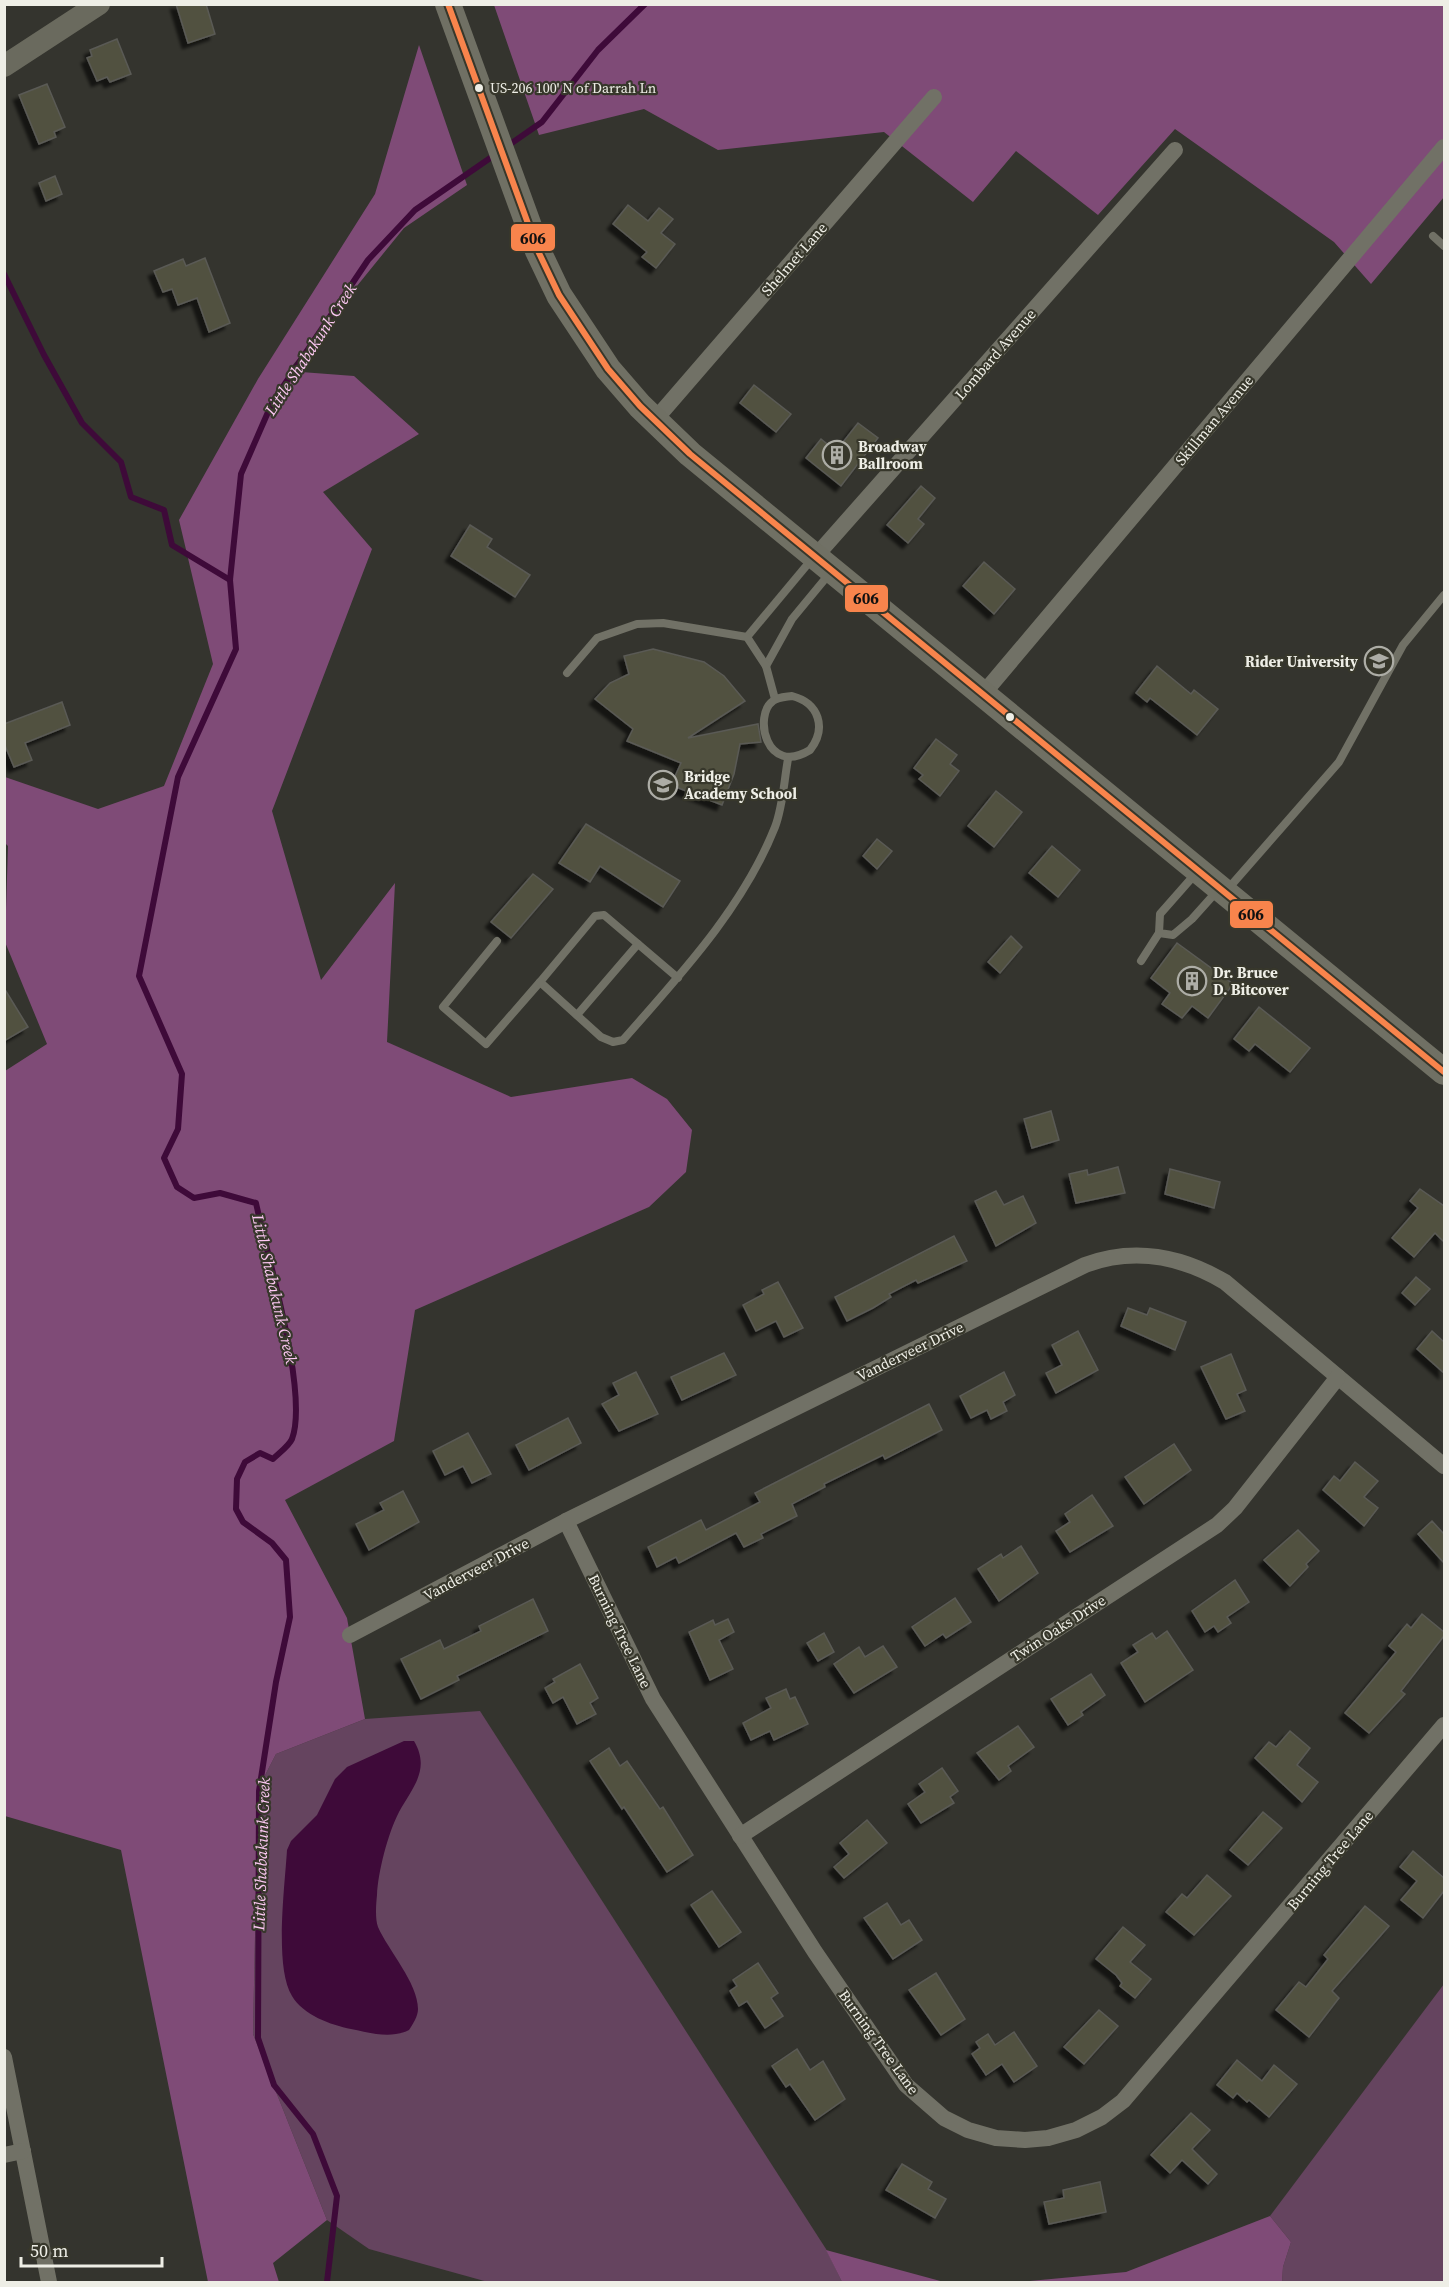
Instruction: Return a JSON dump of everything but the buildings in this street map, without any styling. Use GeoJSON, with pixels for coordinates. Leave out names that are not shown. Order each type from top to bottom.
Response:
{"type":"FeatureCollection","features":[{"type":"Feature","properties":{"kind":"main road"},"geometry":{"type":"LineString","coordinates":[[448,4],[538,251],[559,295],[608,369],[654,421],[823,563],[1444,1072]]}},
{"type":"Feature","properties":{"kind":"street"},"geometry":{"type":"LineString","coordinates":[[4,66],[99,4]]}},
{"type":"Feature","properties":{"kind":"street","name":"Shelmet Lane"},"geometry":{"type":"LineString","coordinates":[[654,421],[934,97]]}},
{"type":"Feature","properties":{"kind":"street","name":"Skillman Avenue"},"geometry":{"type":"LineString","coordinates":[[983,693],[1444,147]]}},
{"type":"Feature","properties":{"kind":"street","name":"Lombard Avenue"},"geometry":{"type":"LineString","coordinates":[[823,563],[1175,150]]}},
{"type":"Feature","properties":{"kind":"street","name":"Vanderveer Drive"},"geometry":{"type":"LineString","coordinates":[[350,1635],[566,1521],[1085,1265],[1119,1256],[1165,1257],[1200,1268],[1225,1282],[1444,1466]]}},
{"type":"Feature","properties":{"kind":"street","name":"Twin Oaks Drive"},"geometry":{"type":"LineString","coordinates":[[740,1836],[1217,1525],[1234,1508],[1338,1377]]}},
{"type":"Feature","properties":{"kind":"street","name":"Burning Tree Lane"},"geometry":{"type":"LineString","coordinates":[[566,1521],[653,1699],[815,1952],[906,2085],[925,2104],[944,2118],[968,2130],[996,2138],[1025,2140],[1048,2138],[1076,2130],[1102,2117],[1138,2086],[1444,1725]]}},
{"type":"Feature","properties":{"kind":"street"},"geometry":{"type":"LineString","coordinates":[[4,2057],[49,2283]]}},
{"type":"Feature","properties":{"kind":"street"},"geometry":{"type":"LineString","coordinates":[[4,2155],[23,2151]]}},
{"type":"Feature","properties":{"kind":"lane"},"geometry":{"type":"LineString","coordinates":[[1433,236],[1444,246]]}},
{"type":"Feature","properties":{"kind":"lane"},"geometry":{"type":"LineString","coordinates":[[747,637],[823,563]]}},
{"type":"Feature","properties":{"kind":"lane"},"geometry":{"type":"LineString","coordinates":[[766,666],[823,563]]}},
{"type":"Feature","properties":{"kind":"lane"},"geometry":{"type":"LineString","coordinates":[[1159,933],[1173,935],[1223,890],[1339,762],[1403,645],[1444,596]]}},
{"type":"Feature","properties":{"kind":"lane"},"geometry":{"type":"LineString","coordinates":[[567,673],[597,638],[637,624],[663,623],[747,637],[766,666],[775,699]]}},
{"type":"Feature","properties":{"kind":"lane"},"geometry":{"type":"LineString","coordinates":[[792,696],[802,699],[816,712],[820,722],[816,742],[810,750],[788,759],[779,756],[766,735],[765,713],[775,699],[792,696]]}},
{"type":"Feature","properties":{"kind":"lane"},"geometry":{"type":"LineString","coordinates":[[540,982],[602,1037],[613,1042],[623,1040],[695,958],[759,863],[776,824],[788,759]]}},
{"type":"Feature","properties":{"kind":"lane"},"geometry":{"type":"LineString","coordinates":[[1141,961],[1159,933],[1160,915],[1199,870]]}},
{"type":"Feature","properties":{"kind":"lane"},"geometry":{"type":"LineString","coordinates":[[497,941],[443,1007],[486,1044],[595,916],[604,915],[678,978]]}},
{"type":"Feature","properties":{"kind":"lane"},"geometry":{"type":"LineString","coordinates":[[577,1015],[638,944]]}},
{"type":"Feature","properties":{"kind":"shaded area"},"geometry":{"type":"Polygon","coordinates":[[[494,5],[1444,5],[1444,197],[1371,284],[1334,242],[1175,129],[1098,215],[1016,151],[973,202],[884,132],[718,150],[644,109],[539,135],[494,5]]]}},
{"type":"Feature","properties":{"kind":"shaded area"},"geometry":{"type":"Polygon","coordinates":[[[419,45],[467,185],[404,228],[288,371],[354,376],[419,434],[323,492],[372,549],[272,811],[321,980],[395,883],[387,1042],[511,1097],[632,1078],[667,1099],[692,1130],[686,1172],[649,1207],[415,1310],[394,1441],[285,1500],[347,1618],[365,1719],[276,1754],[258,1789],[253,2034],[327,2220],[273,2263],[279,2282],[208,2282],[121,1850],[5,1816],[5,1071],[47,1044],[5,942],[8,846],[5,843],[5,777],[98,809],[164,786],[213,664],[179,520],[258,379],[375,194],[419,45]]]}},
{"type":"Feature","properties":{"kind":"shaded area"},"geometry":{"type":"Polygon","coordinates":[[[480,1711],[826,2249],[842,2282],[488,2282],[369,2249],[327,2220],[253,2034],[258,1789],[276,1754],[365,1719],[480,1711]]]}},
{"type":"Feature","properties":{"kind":"shaded area"},"geometry":{"type":"Polygon","coordinates":[[[404,1741],[414,1741],[419,1751],[420,1770],[387,1841],[379,1875],[376,1916],[378,1927],[413,1988],[418,2009],[409,2030],[395,2034],[380,2034],[326,2022],[303,2009],[292,1996],[283,1966],[282,1946],[287,1850],[291,1841],[317,1815],[335,1779],[347,1767],[404,1741]]]}},
{"type":"Feature","properties":{"kind":"shaded area"},"geometry":{"type":"Polygon","coordinates":[[[1444,1984],[1444,2282],[1282,2282],[1283,2267],[1291,2242],[1270,2216],[1444,1984]]]}},
{"type":"Feature","properties":{"kind":"shaded area"},"geometry":{"type":"Polygon","coordinates":[[[1270,2216],[1291,2242],[1283,2267],[1282,2282],[1019,2282],[1126,2272],[1270,2216]]]}},
{"type":"Feature","properties":{"kind":"shaded area"},"geometry":{"type":"Polygon","coordinates":[[[826,2250],[944,2282],[842,2282],[826,2250]]]}},
{"type":"Feature","properties":{"kind":"waterway","name":"Little Shabakunk Creek"},"geometry":{"type":"LineString","coordinates":[[506,147],[542,122],[598,50],[645,4]]}},
{"type":"Feature","properties":{"kind":"waterway","name":"Little Shabakunk Creek"},"geometry":{"type":"LineString","coordinates":[[327,2282],[337,2196],[313,2134],[274,2085],[258,2038],[259,1791],[276,1682],[290,1617],[286,1560],[272,1543],[243,1522],[236,1509],[237,1479],[245,1462],[260,1453],[273,1459],[292,1439],[296,1418],[291,1358],[256,1203],[220,1193],[194,1198],[177,1187],[164,1158],[178,1129],[182,1074],[139,976],[178,777],[236,649],[230,580],[241,474],[272,403],[368,260],[415,210],[496,154]]}},
{"type":"Feature","properties":{"kind":"waterway"},"geometry":{"type":"LineString","coordinates":[[4,274],[44,355],[82,423],[121,462],[131,497],[164,510],[172,545],[230,580]]}},
{"type":"Feature","properties":{"kind":"transit line","name":"606"},"geometry":{"type":"LineString","coordinates":[[448,4],[538,251],[559,295],[608,369],[640,406],[690,454],[1444,1072]]}},
{"type":"Feature","properties":{"kind":"place","name":"US-206 100' N of Darrah Ln"},"geometry":{"type":"Point","coordinates":[479,88]}},
{"type":"Feature","properties":{"kind":"place","name":"Broadway Ballroom"},"geometry":{"type":"Point","coordinates":[837,455]}},
{"type":"Feature","properties":{"kind":"place","name":"Rider University"},"geometry":{"type":"Point","coordinates":[1379,661]}},
{"type":"Feature","properties":{"kind":"place","name":"Bridge Academy School"},"geometry":{"type":"Point","coordinates":[663,785]}},
{"type":"Feature","properties":{"kind":"place","name":"Dr. Bruce D. Bitcover"},"geometry":{"type":"Point","coordinates":[1192,981]}}]}
